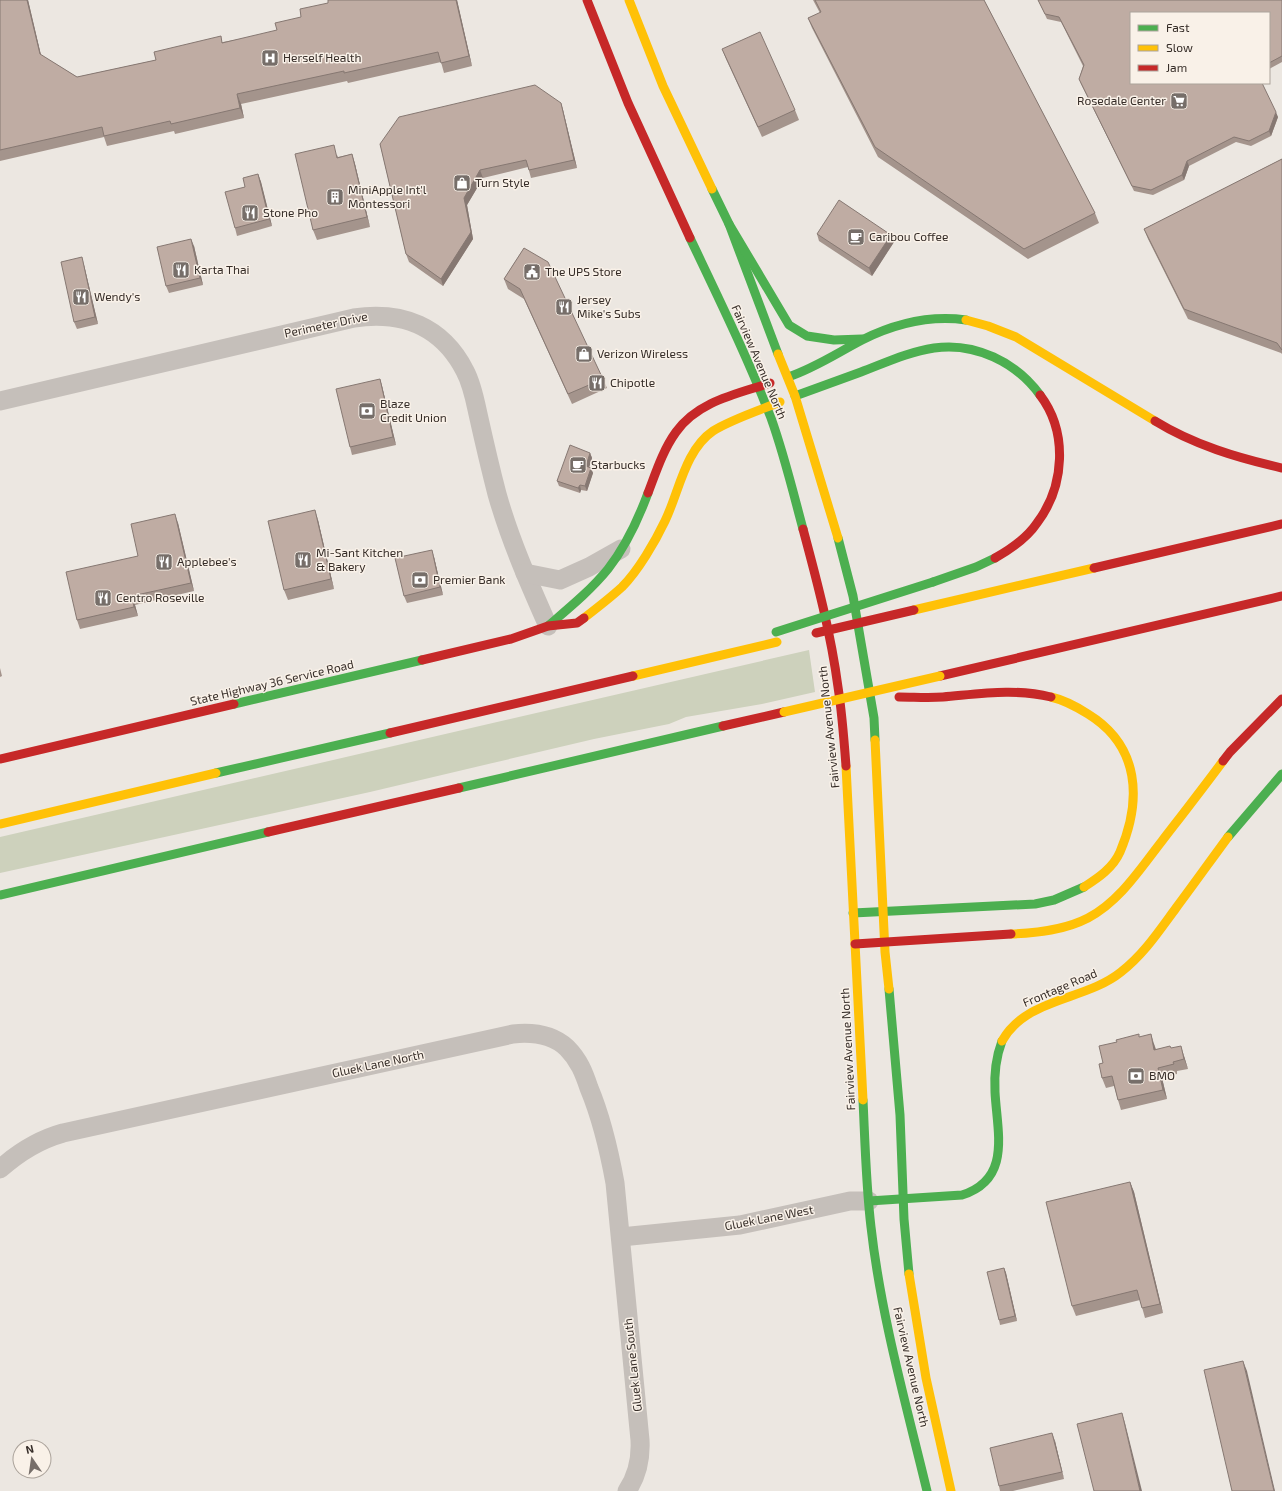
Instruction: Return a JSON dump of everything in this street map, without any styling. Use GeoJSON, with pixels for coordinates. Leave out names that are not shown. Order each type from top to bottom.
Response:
{"type":"FeatureCollection","features":[{"type":"Feature","properties":{"kind":"main road","name":"Fairview Avenue North"},"geometry":{"type":"LineString","coordinates":[[587,0],[634,116],[704,266],[767,407],[787,469],[816,577],[836,673],[845,745],[869,1201],[881,1290],[927,1491]]}},
{"type":"Feature","properties":{"kind":"main road","name":"Fairview Avenue North"},"geometry":{"type":"LineString","coordinates":[[629,0],[663,86],[729,224],[788,377],[815,458],[845,562],[853,596],[872,707],[884,912],[884,941],[896,1068],[908,1265],[920,1342],[951,1491]]}},
{"type":"Feature","properties":{"kind":"main road"},"geometry":{"type":"LineString","coordinates":[[729,224],[789,325],[807,336],[834,340],[865,339]]}},
{"type":"Feature","properties":{"kind":"main road"},"geometry":{"type":"LineString","coordinates":[[548,626],[571,607],[603,575],[621,549],[640,515],[668,446],[683,423],[705,407],[731,395],[758,388],[816,366],[865,339],[889,329],[923,319],[946,318],[970,321],[991,326],[1016,337],[1163,426],[1201,444],[1240,458],[1282,468]]}},
{"type":"Feature","properties":{"kind":"main road"},"geometry":{"type":"LineString","coordinates":[[548,626],[577,623],[599,607],[623,586],[645,557],[665,521],[693,452],[713,431],[767,407],[889,360],[943,347],[964,348],[984,353],[1002,360],[1020,372],[1036,388],[1048,406],[1058,431],[1060,451],[1058,474],[1048,507],[1036,525],[1018,542],[998,557],[972,569],[933,582],[646,673]]}},
{"type":"Feature","properties":{"kind":"main road"},"geometry":{"type":"LineString","coordinates":[[808,635],[1282,524]]}},
{"type":"Feature","properties":{"kind":"main road"},"geometry":{"type":"LineString","coordinates":[[0,895],[1282,596]]}},
{"type":"Feature","properties":{"kind":"main road","name":"State Highway 36 Service Road"},"geometry":{"type":"LineString","coordinates":[[0,759],[511,639],[548,626]]}},
{"type":"Feature","properties":{"kind":"main road"},"geometry":{"type":"LineString","coordinates":[[0,824],[781,642]]}},
{"type":"Feature","properties":{"kind":"main road"},"geometry":{"type":"LineString","coordinates":[[853,913],[1026,904],[1046,902],[1062,898],[1094,880],[1107,869],[1116,858],[1123,844],[1134,808],[1135,786],[1129,764],[1121,744],[1106,727],[1091,715],[1074,705],[1054,697],[1035,694],[1008,693],[942,697],[899,697],[869,692]]}},
{"type":"Feature","properties":{"kind":"main road"},"geometry":{"type":"LineString","coordinates":[[855,944],[884,941],[1036,933],[1062,929],[1082,922],[1100,911],[1116,898],[1130,883],[1230,752],[1282,699]]}},
{"type":"Feature","properties":{"kind":"main road","name":"Frontage Road"},"geometry":{"type":"LineString","coordinates":[[869,1201],[903,1198],[952,1197],[963,1195],[975,1190],[985,1181],[993,1171],[998,1158],[999,1145],[995,1076],[996,1060],[1001,1044],[1009,1030],[1021,1018],[1036,1009],[1081,994],[1100,985],[1119,974],[1136,960],[1150,944],[1230,833],[1282,774]]}},
{"type":"Feature","properties":{"kind":"street","name":"Perimeter Drive"},"geometry":{"type":"LineString","coordinates":[[0,401],[354,318],[379,315],[392,316],[410,321],[427,329],[443,341],[455,354],[466,372],[497,494],[510,537],[548,626]]}},
{"type":"Feature","properties":{"kind":"street"},"geometry":{"type":"LineString","coordinates":[[525,573],[560,580],[590,567],[621,549]]}},
{"type":"Feature","properties":{"kind":"street","name":"Gluek Lane North"},"geometry":{"type":"LineString","coordinates":[[0,1168],[14,1156],[32,1145],[63,1133],[527,1032],[542,1035],[555,1040],[566,1048],[582,1068],[596,1105],[607,1143],[615,1183],[621,1237]]}},
{"type":"Feature","properties":{"kind":"street","name":"Gluek Lane West"},"geometry":{"type":"LineString","coordinates":[[621,1237],[740,1226],[850,1202],[869,1201]]}},
{"type":"Feature","properties":{"kind":"street","name":"Gluek Lane South"},"geometry":{"type":"LineString","coordinates":[[621,1237],[641,1451],[638,1468],[627,1491]]}},
{"type":"Feature","properties":{"kind":"green space"},"geometry":{"type":"Polygon","coordinates":[[[809,650],[815,692],[762,704],[686,717],[669,724],[594,739],[370,792],[0,873],[0,837],[809,650]]]}},
{"type":"Feature","properties":{"kind":"building"},"geometry":{"type":"Polygon","coordinates":[[[0,0],[27,0],[40,54],[77,77],[156,60],[154,52],[221,36],[222,43],[277,30],[275,23],[301,17],[300,9],[328,3],[328,0],[456,0],[469,56],[441,63],[438,52],[344,73],[344,71],[237,94],[240,108],[171,124],[170,121],[104,136],[102,127],[0,150],[0,0]]]}},
{"type":"Feature","properties":{"kind":"building"},"geometry":{"type":"Polygon","coordinates":[[[815,0],[984,0],[1095,213],[1024,249],[875,147],[808,18],[821,12],[815,0]]]}},
{"type":"Feature","properties":{"kind":"building","name":"Rosedale Center"},"geometry":{"type":"Polygon","coordinates":[[[1038,0],[1282,0],[1282,56],[1270,62],[1270,12],[1130,12],[1130,84],[1262,84],[1276,112],[1269,131],[1249,141],[1234,137],[1187,161],[1182,175],[1151,190],[1132,186],[1079,79],[1084,65],[1059,17],[1045,14],[1038,0]]]}},
{"type":"Feature","properties":{"kind":"building"},"geometry":{"type":"Polygon","coordinates":[[[760,32],[795,110],[758,127],[722,49],[760,32]]]}},
{"type":"Feature","properties":{"kind":"building"},"geometry":{"type":"Polygon","coordinates":[[[535,85],[561,103],[574,160],[529,170],[526,160],[480,170],[464,198],[471,232],[441,279],[406,254],[380,144],[399,117],[535,85]]]}},
{"type":"Feature","properties":{"kind":"building","name":"MiniApple Int'l Montessori"},"geometry":{"type":"Polygon","coordinates":[[[334,145],[337,158],[352,154],[367,217],[313,230],[295,154],[334,145]]]}},
{"type":"Feature","properties":{"kind":"building"},"geometry":{"type":"Polygon","coordinates":[[[1282,159],[1282,350],[1277,343],[1184,309],[1144,229],[1282,159]]]}},
{"type":"Feature","properties":{"kind":"building","name":"Stone Pho"},"geometry":{"type":"Polygon","coordinates":[[[258,174],[269,219],[235,228],[225,192],[245,187],[243,178],[258,174]]]}},
{"type":"Feature","properties":{"kind":"building"},"geometry":{"type":"Polygon","coordinates":[[[839,200],[891,235],[869,268],[817,234],[839,200]]]}},
{"type":"Feature","properties":{"kind":"building","name":"Karta Thai"},"geometry":{"type":"Polygon","coordinates":[[[191,239],[200,278],[166,286],[157,247],[191,239]]]}},
{"type":"Feature","properties":{"kind":"building"},"geometry":{"type":"Polygon","coordinates":[[[524,248],[548,262],[603,379],[568,394],[520,289],[504,279],[524,248]]]}},
{"type":"Feature","properties":{"kind":"building","name":"Wendy's"},"geometry":{"type":"Polygon","coordinates":[[[82,257],[95,317],[74,322],[61,262],[82,257]]]}},
{"type":"Feature","properties":{"kind":"building"},"geometry":{"type":"Polygon","coordinates":[[[380,379],[393,437],[350,447],[336,389],[380,379]]]}},
{"type":"Feature","properties":{"kind":"building","name":"Starbucks"},"geometry":{"type":"Polygon","coordinates":[[[570,445],[590,453],[586,466],[591,468],[585,486],[580,485],[578,488],[557,481],[570,445]]]}},
{"type":"Feature","properties":{"kind":"building","name":"Mi-Sant Kitchen & Bakery"},"geometry":{"type":"Polygon","coordinates":[[[315,510],[331,579],[284,590],[268,521],[315,510]]]}},
{"type":"Feature","properties":{"kind":"building"},"geometry":{"type":"Polygon","coordinates":[[[175,514],[191,583],[132,596],[134,607],[77,620],[66,572],[138,556],[131,524],[175,514]]]}},
{"type":"Feature","properties":{"kind":"building","name":"Premier Bank"},"geometry":{"type":"Polygon","coordinates":[[[432,550],[440,587],[404,596],[395,558],[432,550]]]}},
{"type":"Feature","properties":{"kind":"building","name":"BMO"},"geometry":{"type":"Polygon","coordinates":[[[1139,1034],[1139,1037],[1151,1034],[1154,1050],[1170,1046],[1171,1048],[1181,1046],[1184,1059],[1173,1062],[1174,1064],[1158,1068],[1163,1090],[1118,1100],[1112,1076],[1102,1078],[1099,1064],[1103,1063],[1099,1046],[1117,1042],[1116,1040],[1139,1034]]]}},
{"type":"Feature","properties":{"kind":"building"},"geometry":{"type":"Polygon","coordinates":[[[1130,1182],[1160,1304],[1142,1308],[1137,1290],[1072,1306],[1046,1202],[1130,1182]]]}},
{"type":"Feature","properties":{"kind":"building"},"geometry":{"type":"Polygon","coordinates":[[[1004,1268],[1015,1316],[999,1320],[987,1272],[1004,1268]]]}},
{"type":"Feature","properties":{"kind":"building"},"geometry":{"type":"Polygon","coordinates":[[[1243,1361],[1274,1491],[1232,1491],[1204,1370],[1243,1361]]]}},
{"type":"Feature","properties":{"kind":"building"},"geometry":{"type":"Polygon","coordinates":[[[1122,1413],[1140,1491],[1094,1491],[1077,1424],[1122,1413]]]}},
{"type":"Feature","properties":{"kind":"building"},"geometry":{"type":"Polygon","coordinates":[[[1052,1433],[1062,1472],[999,1486],[990,1448],[1052,1433]]]}},
{"type":"Feature","properties":{"kind":"traffic: fast"},"geometry":{"type":"LineString","coordinates":[[712,189],[729,224],[778,354]]}},
{"type":"Feature","properties":{"kind":"traffic: fast"},"geometry":{"type":"LineString","coordinates":[[729,224],[789,325],[807,336],[834,340],[862,339]]}},
{"type":"Feature","properties":{"kind":"traffic: fast"},"geometry":{"type":"LineString","coordinates":[[690,238],[742,349],[771,418],[803,529]]}},
{"type":"Feature","properties":{"kind":"traffic: fast"},"geometry":{"type":"LineString","coordinates":[[788,377],[817,365],[874,334],[899,325],[939,319],[966,320]]}},
{"type":"Feature","properties":{"kind":"traffic: fast"},"geometry":{"type":"LineString","coordinates":[[795,396],[906,355],[934,348],[949,347],[964,348],[979,352],[1007,364],[1030,383],[1040,395]]}},
{"type":"Feature","properties":{"kind":"traffic: fast"},"geometry":{"type":"LineString","coordinates":[[548,626],[587,592],[608,569],[631,532],[648,493]]}},
{"type":"Feature","properties":{"kind":"traffic: fast"},"geometry":{"type":"LineString","coordinates":[[838,538],[853,596],[874,718],[875,740]]}},
{"type":"Feature","properties":{"kind":"traffic: fast"},"geometry":{"type":"LineString","coordinates":[[933,582],[976,567],[995,558]]}},
{"type":"Feature","properties":{"kind":"traffic: fast"},"geometry":{"type":"LineString","coordinates":[[776,632],[933,582]]}},
{"type":"Feature","properties":{"kind":"traffic: fast"},"geometry":{"type":"LineString","coordinates":[[234,704],[422,660]]}},
{"type":"Feature","properties":{"kind":"traffic: fast"},"geometry":{"type":"LineString","coordinates":[[459,788],[723,726]]}},
{"type":"Feature","properties":{"kind":"traffic: fast"},"geometry":{"type":"LineString","coordinates":[[216,773],[390,733]]}},
{"type":"Feature","properties":{"kind":"traffic: fast"},"geometry":{"type":"LineString","coordinates":[[1228,837],[1282,774]]}},
{"type":"Feature","properties":{"kind":"traffic: fast"},"geometry":{"type":"LineString","coordinates":[[0,895],[268,832]]}},
{"type":"Feature","properties":{"kind":"traffic: fast"},"geometry":{"type":"LineString","coordinates":[[853,913],[1035,904],[1054,900],[1084,887]]}},
{"type":"Feature","properties":{"kind":"traffic: fast"},"geometry":{"type":"LineString","coordinates":[[889,989],[900,1115],[904,1219],[909,1274]]}},
{"type":"Feature","properties":{"kind":"traffic: fast"},"geometry":{"type":"LineString","coordinates":[[869,1201],[962,1195],[978,1188],[989,1178],[995,1166],[998,1152],[999,1138],[995,1079],[997,1059],[1002,1041]]}},
{"type":"Feature","properties":{"kind":"traffic: fast"},"geometry":{"type":"LineString","coordinates":[[863,1100],[868,1195],[875,1260],[895,1360],[927,1491]]}},
{"type":"Feature","properties":{"kind":"traffic: slow"},"geometry":{"type":"LineString","coordinates":[[629,0],[663,86],[712,189]]}},
{"type":"Feature","properties":{"kind":"traffic: slow"},"geometry":{"type":"LineString","coordinates":[[966,320],[988,326],[1016,337],[1155,421]]}},
{"type":"Feature","properties":{"kind":"traffic: slow"},"geometry":{"type":"LineString","coordinates":[[778,354],[795,396],[838,538]]}},
{"type":"Feature","properties":{"kind":"traffic: slow"},"geometry":{"type":"LineString","coordinates":[[584,618],[622,587],[640,565],[665,521],[689,460],[703,439],[713,431],[728,423],[780,402]]}},
{"type":"Feature","properties":{"kind":"traffic: slow"},"geometry":{"type":"LineString","coordinates":[[914,610],[1094,568]]}},
{"type":"Feature","properties":{"kind":"traffic: slow"},"geometry":{"type":"LineString","coordinates":[[633,676],[777,642]]}},
{"type":"Feature","properties":{"kind":"traffic: slow"},"geometry":{"type":"LineString","coordinates":[[784,712],[940,676]]}},
{"type":"Feature","properties":{"kind":"traffic: slow"},"geometry":{"type":"LineString","coordinates":[[1051,697],[1066,702],[1079,709],[1105,727],[1118,742],[1127,758],[1132,776],[1132,813],[1120,852],[1109,868],[1084,887]]}},
{"type":"Feature","properties":{"kind":"traffic: slow"},"geometry":{"type":"LineString","coordinates":[[875,740],[885,952],[889,989]]}},
{"type":"Feature","properties":{"kind":"traffic: slow"},"geometry":{"type":"LineString","coordinates":[[1011,934],[1041,932],[1061,928],[1088,918],[1110,903],[1129,884],[1223,761]]}},
{"type":"Feature","properties":{"kind":"traffic: slow"},"geometry":{"type":"LineString","coordinates":[[846,766],[863,1100]]}},
{"type":"Feature","properties":{"kind":"traffic: slow"},"geometry":{"type":"LineString","coordinates":[[0,824],[216,773]]}},
{"type":"Feature","properties":{"kind":"traffic: slow"},"geometry":{"type":"LineString","coordinates":[[1002,1041],[1013,1027],[1026,1016],[1041,1007],[1091,989],[1107,981],[1121,972],[1137,958],[1157,934],[1228,837]]}},
{"type":"Feature","properties":{"kind":"traffic: slow"},"geometry":{"type":"LineString","coordinates":[[909,1274],[926,1378],[951,1491]]}},
{"type":"Feature","properties":{"kind":"traffic: jam"},"geometry":{"type":"LineString","coordinates":[[587,0],[628,103],[690,238]]}},
{"type":"Feature","properties":{"kind":"traffic: jam"},"geometry":{"type":"LineString","coordinates":[[648,493],[667,446],[685,421],[695,413],[719,400],[770,383]]}},
{"type":"Feature","properties":{"kind":"traffic: jam"},"geometry":{"type":"LineString","coordinates":[[995,558],[1024,538],[1037,523],[1053,493],[1058,476],[1060,459],[1059,442],[1055,425],[1049,410],[1040,395]]}},
{"type":"Feature","properties":{"kind":"traffic: jam"},"geometry":{"type":"LineString","coordinates":[[1155,421],[1170,430],[1217,450],[1282,468]]}},
{"type":"Feature","properties":{"kind":"traffic: jam"},"geometry":{"type":"LineString","coordinates":[[1094,568],[1282,524]]}},
{"type":"Feature","properties":{"kind":"traffic: jam"},"geometry":{"type":"LineString","coordinates":[[803,529],[832,647],[841,707],[846,766]]}},
{"type":"Feature","properties":{"kind":"traffic: jam"},"geometry":{"type":"LineString","coordinates":[[940,676],[1282,596]]}},
{"type":"Feature","properties":{"kind":"traffic: jam"},"geometry":{"type":"LineString","coordinates":[[816,633],[914,610]]}},
{"type":"Feature","properties":{"kind":"traffic: jam"},"geometry":{"type":"LineString","coordinates":[[422,660],[511,639],[548,626],[577,623],[584,618]]}},
{"type":"Feature","properties":{"kind":"traffic: jam"},"geometry":{"type":"LineString","coordinates":[[390,733],[633,676]]}},
{"type":"Feature","properties":{"kind":"traffic: jam"},"geometry":{"type":"LineString","coordinates":[[899,697],[937,697],[1010,692],[1038,694],[1051,697]]}},
{"type":"Feature","properties":{"kind":"traffic: jam"},"geometry":{"type":"LineString","coordinates":[[1223,761],[1282,699]]}},
{"type":"Feature","properties":{"kind":"traffic: jam"},"geometry":{"type":"LineString","coordinates":[[0,759],[234,704]]}},
{"type":"Feature","properties":{"kind":"traffic: jam"},"geometry":{"type":"LineString","coordinates":[[723,726],[784,712]]}},
{"type":"Feature","properties":{"kind":"traffic: jam"},"geometry":{"type":"LineString","coordinates":[[268,832],[459,788]]}},
{"type":"Feature","properties":{"kind":"traffic: jam"},"geometry":{"type":"LineString","coordinates":[[855,944],[1011,934]]}},
{"type":"Feature","properties":{"kind":"place","name":"Herself Health"},"geometry":{"type":"Point","coordinates":[270,58]}},
{"type":"Feature","properties":{"kind":"place","name":"Rosedale Center"},"geometry":{"type":"Point","coordinates":[1179,101]}},
{"type":"Feature","properties":{"kind":"place","name":"Turn Style"},"geometry":{"type":"Point","coordinates":[462,183]}},
{"type":"Feature","properties":{"kind":"place","name":"MiniApple Int'l Montessori"},"geometry":{"type":"Point","coordinates":[335,197]}},
{"type":"Feature","properties":{"kind":"place","name":"Stone Pho"},"geometry":{"type":"Point","coordinates":[250,213]}},
{"type":"Feature","properties":{"kind":"place","name":"Caribou Coffee"},"geometry":{"type":"Point","coordinates":[856,237]}},
{"type":"Feature","properties":{"kind":"place","name":"Karta Thai"},"geometry":{"type":"Point","coordinates":[181,270]}},
{"type":"Feature","properties":{"kind":"place","name":"The UPS Store"},"geometry":{"type":"Point","coordinates":[532,272]}},
{"type":"Feature","properties":{"kind":"place","name":"Wendy's"},"geometry":{"type":"Point","coordinates":[81,297]}},
{"type":"Feature","properties":{"kind":"place","name":"Jersey Mike's Subs"},"geometry":{"type":"Point","coordinates":[564,307]}},
{"type":"Feature","properties":{"kind":"place","name":"Verizon Wireless"},"geometry":{"type":"Point","coordinates":[584,354]}},
{"type":"Feature","properties":{"kind":"place","name":"Chipotle"},"geometry":{"type":"Point","coordinates":[597,383]}},
{"type":"Feature","properties":{"kind":"place","name":"Blaze Credit Union"},"geometry":{"type":"Point","coordinates":[367,411]}},
{"type":"Feature","properties":{"kind":"place","name":"Starbucks"},"geometry":{"type":"Point","coordinates":[578,465]}},
{"type":"Feature","properties":{"kind":"place","name":"Mi-Sant Kitchen & Bakery"},"geometry":{"type":"Point","coordinates":[303,560]}},
{"type":"Feature","properties":{"kind":"place","name":"Applebee's"},"geometry":{"type":"Point","coordinates":[164,562]}},
{"type":"Feature","properties":{"kind":"place","name":"Premier Bank"},"geometry":{"type":"Point","coordinates":[420,580]}},
{"type":"Feature","properties":{"kind":"place","name":"Centro Roseville"},"geometry":{"type":"Point","coordinates":[103,598]}},
{"type":"Feature","properties":{"kind":"place","name":"BMO"},"geometry":{"type":"Point","coordinates":[1136,1076]}}]}
